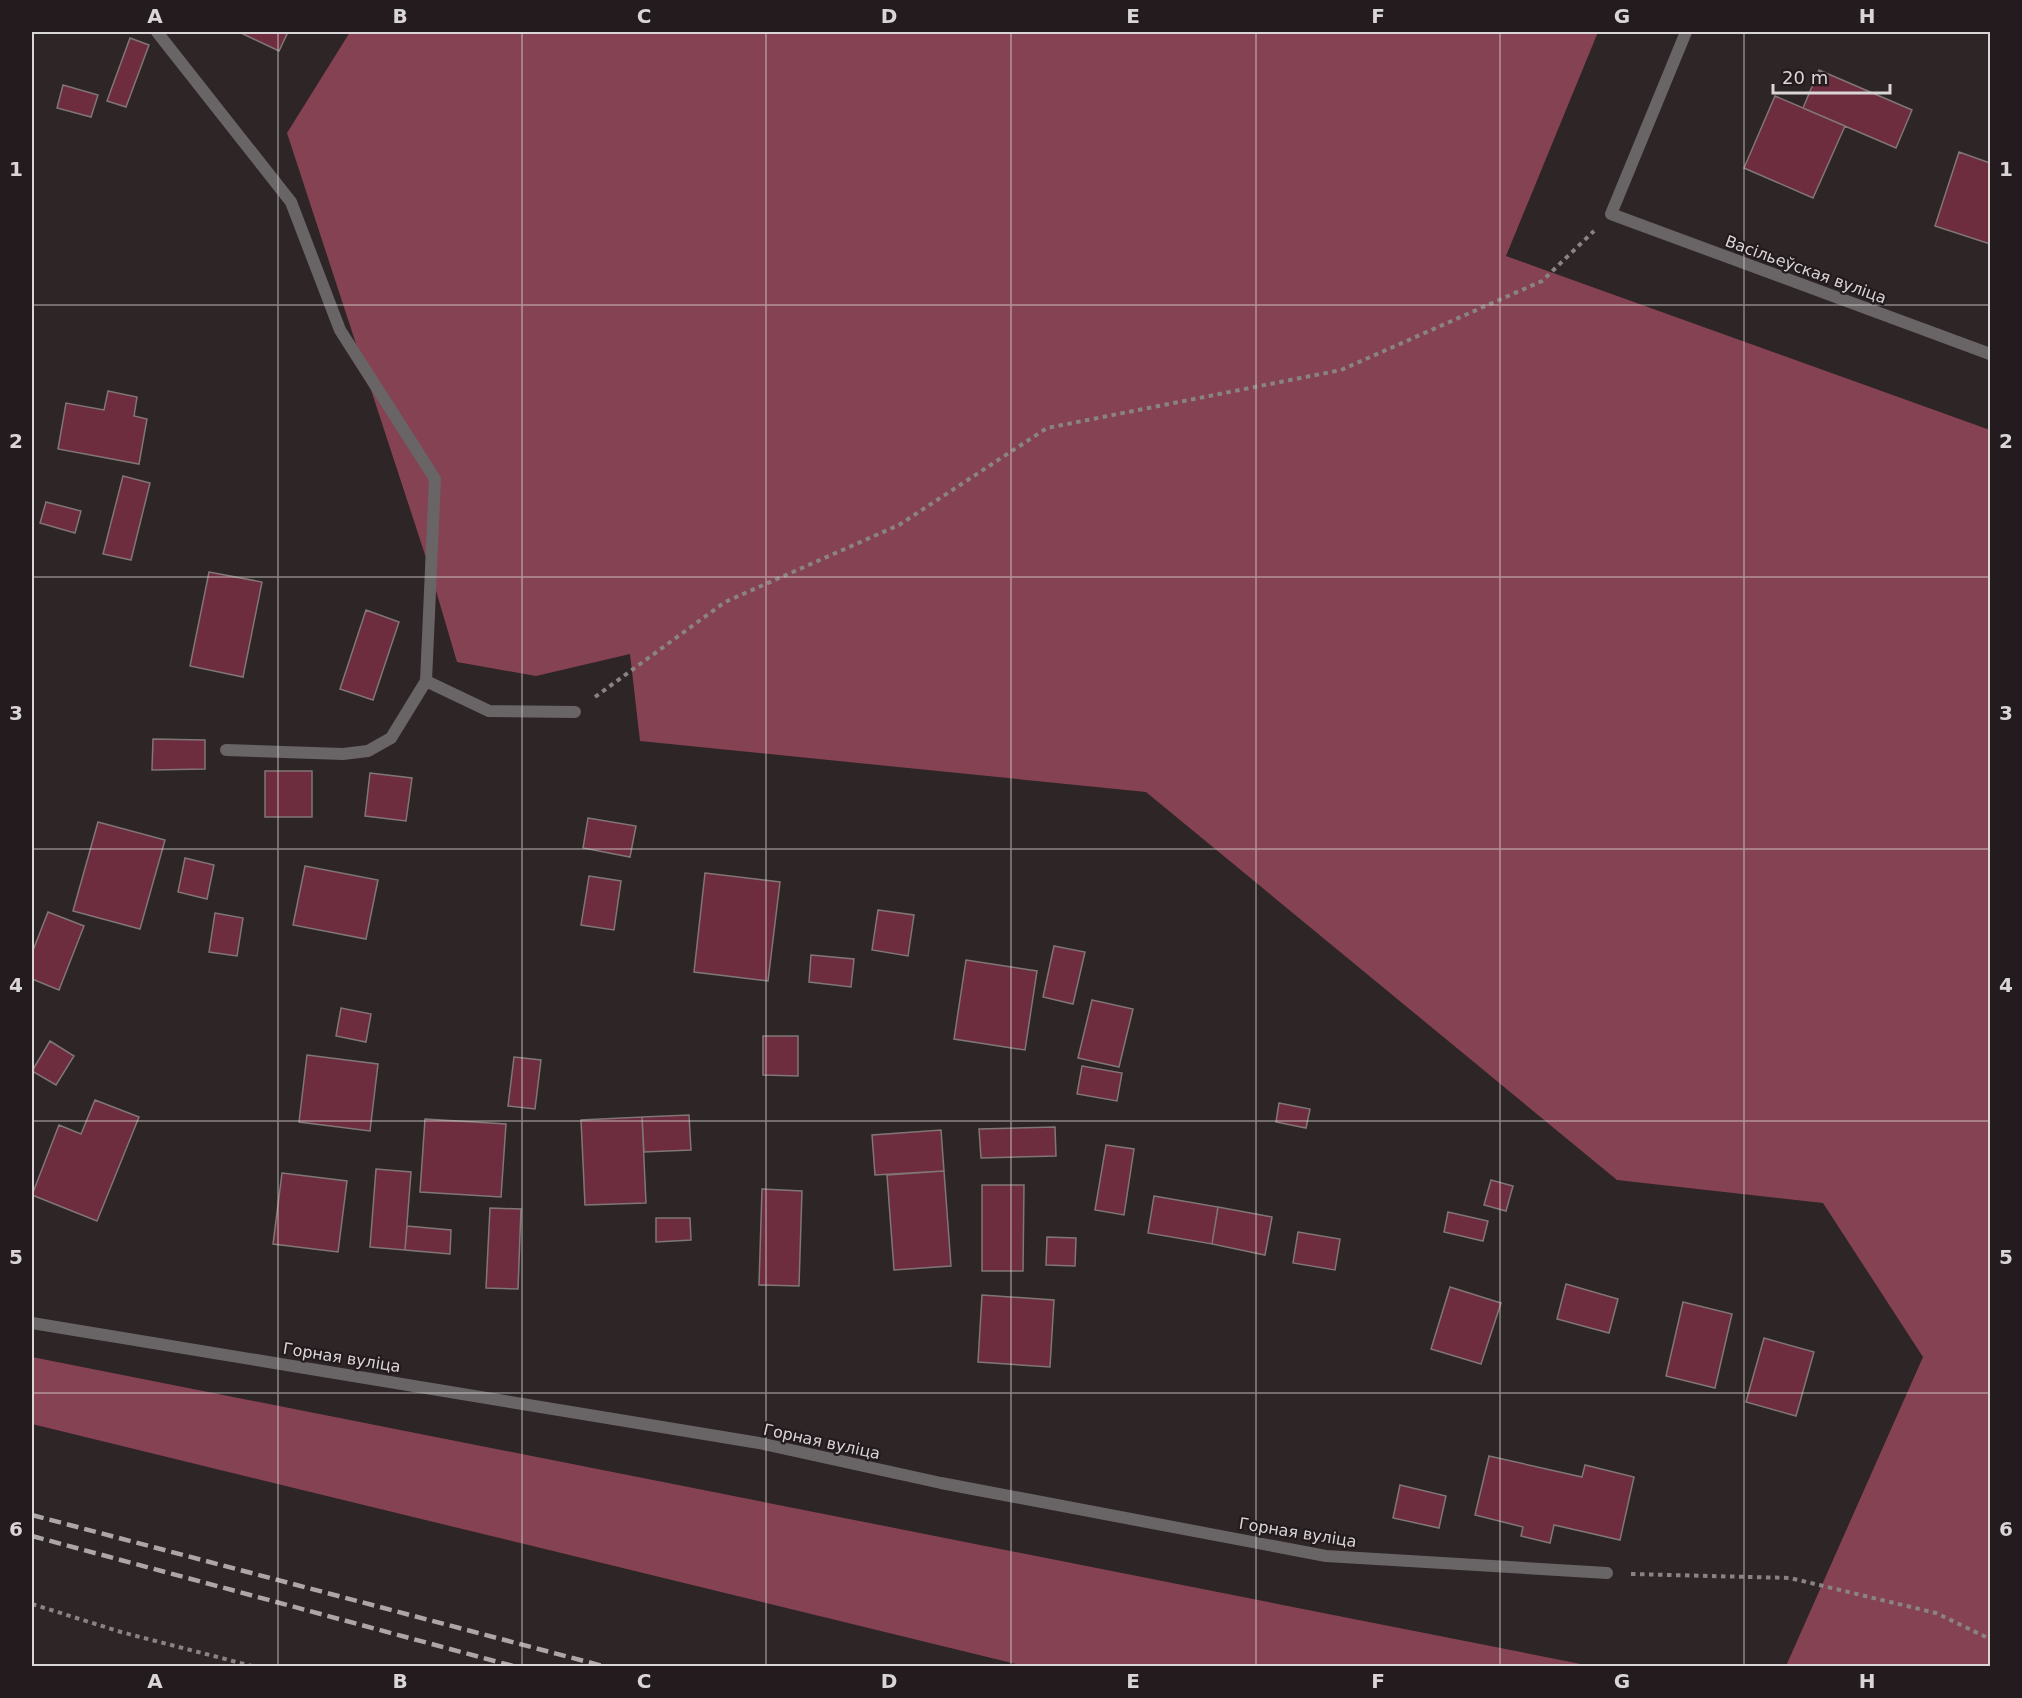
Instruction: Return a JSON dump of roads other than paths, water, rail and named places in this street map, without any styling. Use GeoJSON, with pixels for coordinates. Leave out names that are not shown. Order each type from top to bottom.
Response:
{"type":"FeatureCollection","features":[{"type":"Feature","properties":{"kind":"street"},"geometry":{"type":"LineString","coordinates":[[157,32],[291,202],[340,330],[435,479],[426,681],[391,738],[368,751],[343,754],[226,750]]}},
{"type":"Feature","properties":{"kind":"street","name":"Васільеўская вуліца"},"geometry":{"type":"LineString","coordinates":[[1686,32],[1611,214],[1990,354]]}},
{"type":"Feature","properties":{"kind":"street"},"geometry":{"type":"LineString","coordinates":[[426,681],[489,711],[575,712]]}},
{"type":"Feature","properties":{"kind":"street","name":"Горная вуліца"},"geometry":{"type":"LineString","coordinates":[[32,1323],[759,1443],[941,1484],[1326,1556],[1606,1573]]}},
{"type":"Feature","properties":{"kind":"railway"},"geometry":{"type":"LineString","coordinates":[[32,1515],[603,1666]]}},
{"type":"Feature","properties":{"kind":"railway"},"geometry":{"type":"LineString","coordinates":[[32,1536],[513,1666]]}}]}
